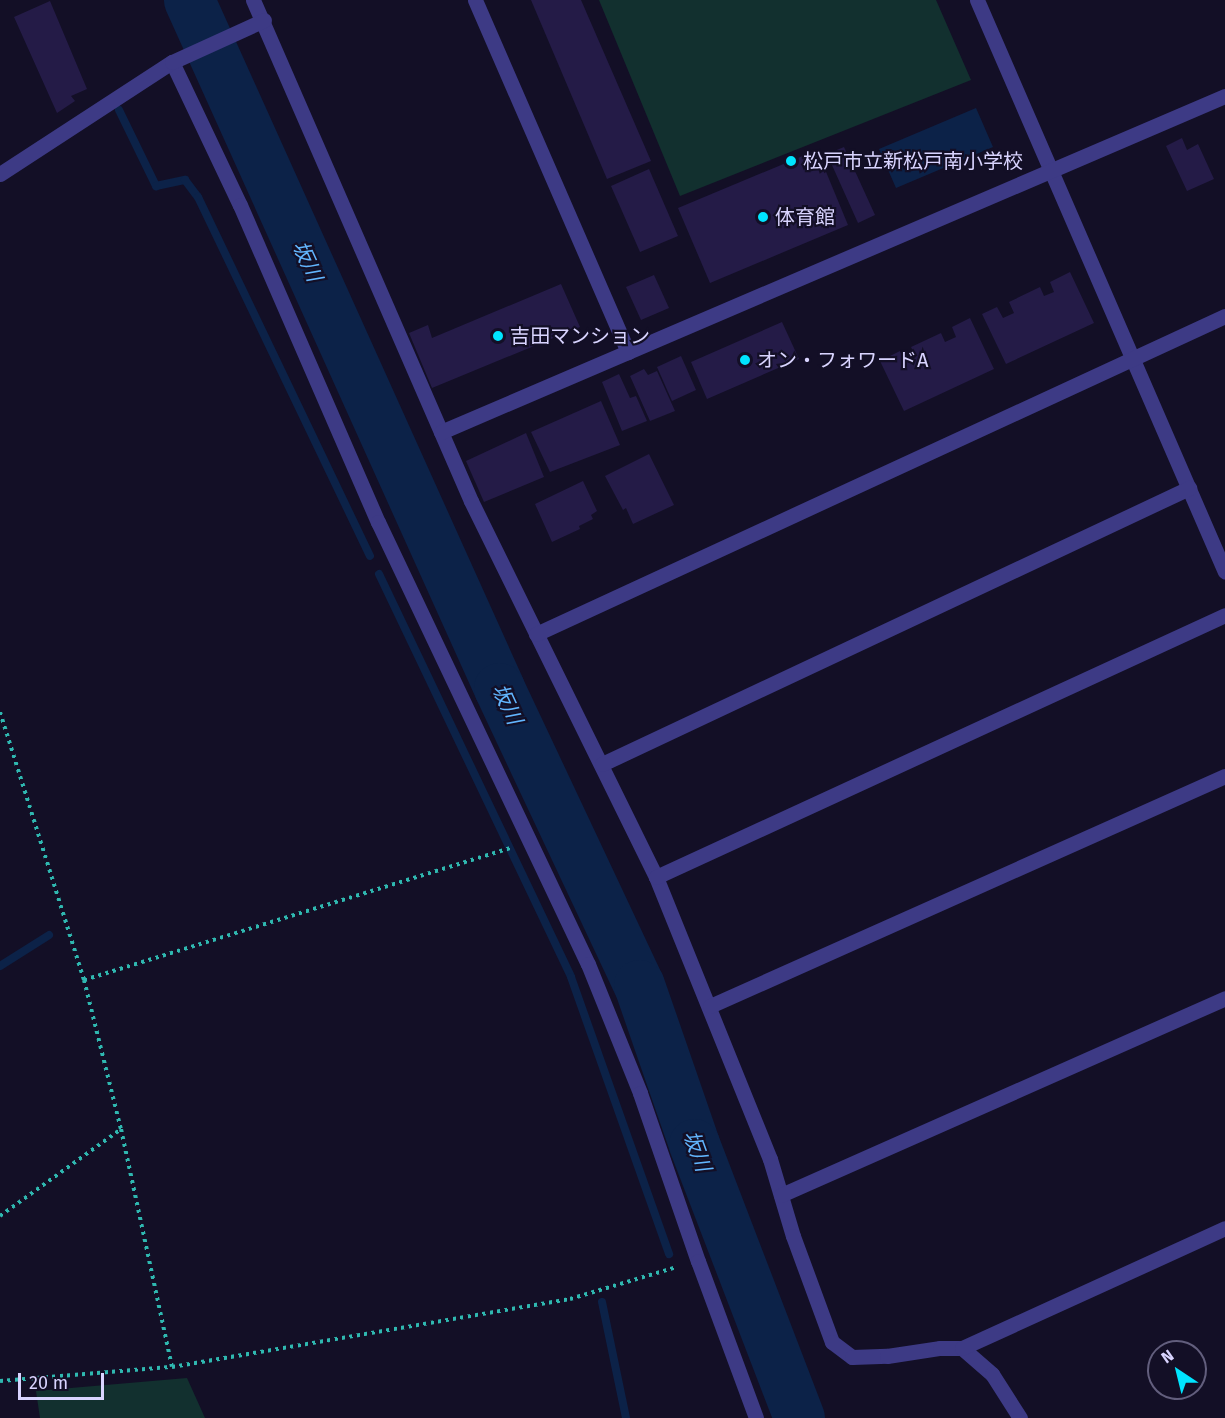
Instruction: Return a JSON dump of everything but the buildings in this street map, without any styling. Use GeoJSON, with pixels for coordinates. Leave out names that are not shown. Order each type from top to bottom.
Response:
{"type":"FeatureCollection","features":[{"type":"Feature","properties":{"kind":"street"},"geometry":{"type":"LineString","coordinates":[[253,0],[257,23],[471,501],[656,877],[710,1006],[781,1195],[832,1342],[852,1357],[887,1356],[940,1348],[962,1348],[1225,1228]]}},
{"type":"Feature","properties":{"kind":"street"},"geometry":{"type":"LineString","coordinates":[[475,0],[628,352]]}},
{"type":"Feature","properties":{"kind":"street"},"geometry":{"type":"LineString","coordinates":[[977,0],[1189,488],[1221,551],[1225,572]]}},
{"type":"Feature","properties":{"kind":"street"},"geometry":{"type":"LineString","coordinates":[[0,174],[176,60],[257,23]]}},
{"type":"Feature","properties":{"kind":"street"},"geometry":{"type":"LineString","coordinates":[[176,60],[378,522],[588,964],[640,1093],[698,1261],[756,1418]]}},
{"type":"Feature","properties":{"kind":"street"},"geometry":{"type":"LineString","coordinates":[[441,432],[1225,96]]}},
{"type":"Feature","properties":{"kind":"street"},"geometry":{"type":"LineString","coordinates":[[536,634],[1225,316]]}},
{"type":"Feature","properties":{"kind":"street"},"geometry":{"type":"LineString","coordinates":[[602,764],[1189,488]]}},
{"type":"Feature","properties":{"kind":"street"},"geometry":{"type":"LineString","coordinates":[[656,877],[1225,615]]}},
{"type":"Feature","properties":{"kind":"street"},"geometry":{"type":"LineString","coordinates":[[710,1006],[1225,776]]}},
{"type":"Feature","properties":{"kind":"street"},"geometry":{"type":"LineString","coordinates":[[781,1195],[1225,998]]}},
{"type":"Feature","properties":{"kind":"street"},"geometry":{"type":"LineString","coordinates":[[962,1348],[992,1374],[1020,1418]]}},
{"type":"Feature","properties":{"kind":"path"},"geometry":{"type":"LineString","coordinates":[[0,712],[84,980],[121,1129],[172,1366]]}},
{"type":"Feature","properties":{"kind":"path"},"geometry":{"type":"LineString","coordinates":[[84,980],[529,842]]}},
{"type":"Feature","properties":{"kind":"path"},"geometry":{"type":"LineString","coordinates":[[0,1216],[121,1129]]}},
{"type":"Feature","properties":{"kind":"path"},"geometry":{"type":"LineString","coordinates":[[0,1381],[172,1366],[570,1299],[698,1261]]}},
{"type":"Feature","properties":{"kind":"green space"},"geometry":{"type":"Polygon","coordinates":[[[599,0],[936,0],[971,80],[680,196],[599,0]]]}},
{"type":"Feature","properties":{"kind":"green space"},"geometry":{"type":"Polygon","coordinates":[[[187,1378],[205,1418],[40,1418],[36,1391],[187,1378]]]}},
{"type":"Feature","properties":{"kind":"water"},"geometry":{"type":"Polygon","coordinates":[[[976,108],[993,147],[896,188],[879,149],[976,108]]]}},
{"type":"Feature","properties":{"kind":"waterway","name":"坂川"},"geometry":{"type":"LineString","coordinates":[[189,0],[499,688],[639,985],[694,1144],[799,1418]]}},
{"type":"Feature","properties":{"kind":"waterway"},"geometry":{"type":"LineString","coordinates":[[119,110],[156,186],[185,180],[198,197],[370,556]]}},
{"type":"Feature","properties":{"kind":"waterway"},"geometry":{"type":"LineString","coordinates":[[379,574],[571,977],[669,1254]]}},
{"type":"Feature","properties":{"kind":"waterway"},"geometry":{"type":"LineString","coordinates":[[0,966],[49,935]]}},
{"type":"Feature","properties":{"kind":"waterway"},"geometry":{"type":"LineString","coordinates":[[602,1302],[626,1418]]}},
{"type":"Feature","properties":{"kind":"place","name":"松戸市立新松戸南小学校"},"geometry":{"type":"Point","coordinates":[791,161]}},
{"type":"Feature","properties":{"kind":"place","name":"体育館"},"geometry":{"type":"Point","coordinates":[763,217]}},
{"type":"Feature","properties":{"kind":"place","name":"吉田マンション"},"geometry":{"type":"Point","coordinates":[498,336]}},
{"type":"Feature","properties":{"kind":"place","name":"オン・フォワードA"},"geometry":{"type":"Point","coordinates":[745,360]}}]}
